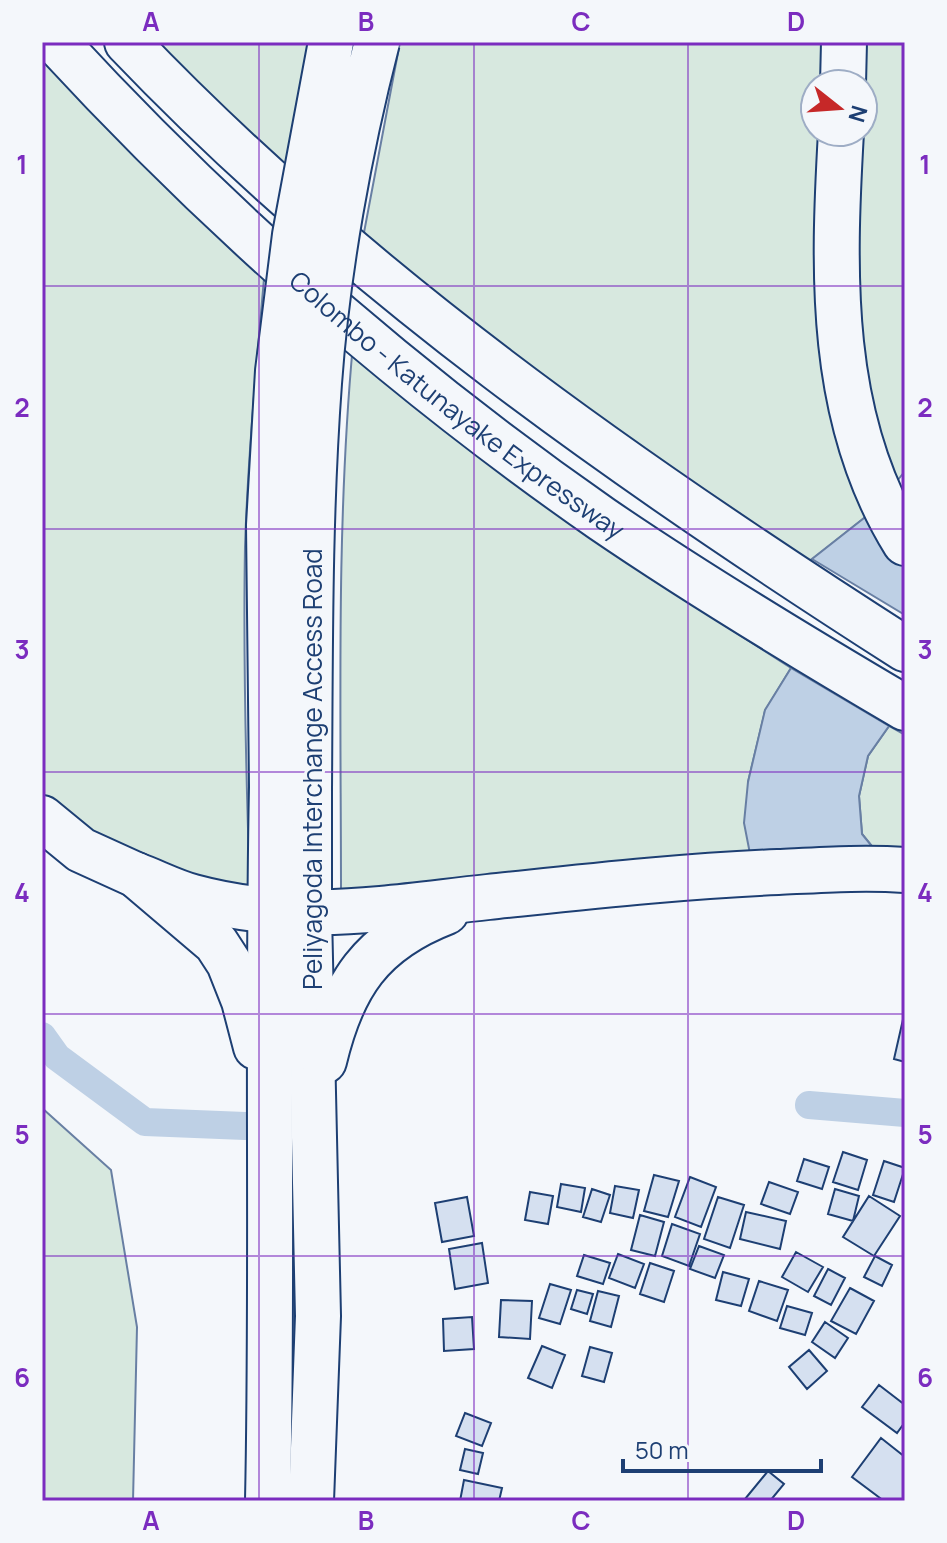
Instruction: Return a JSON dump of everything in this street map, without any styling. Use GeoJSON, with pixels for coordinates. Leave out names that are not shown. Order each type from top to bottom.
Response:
{"type":"FeatureCollection","features":[{"type":"Feature","properties":{"kind":"highway","name":"Colombo - Katunayake Expressway"},"geometry":{"type":"LineString","coordinates":[[56,42],[100,90],[251,237],[426,387],[602,519],[781,635],[905,708]]}},
{"type":"Feature","properties":{"kind":"highway","name":"Colombo - Katunayake Expressway"},"geometry":{"type":"LineString","coordinates":[[127,42],[273,182],[419,308],[614,456],[905,649]]}},
{"type":"Feature","properties":{"kind":"highway","name":"Peliyagoda Interchange Access Road"},"geometry":{"type":"LineString","coordinates":[[290,788],[269,525],[278,371],[295,235],[331,42]]}},
{"type":"Feature","properties":{"kind":"highway","name":"Peliyagoda Interchange Access Road"},"geometry":{"type":"LineString","coordinates":[[268,1501],[272,1308],[271,1104],[289,912],[290,788],[313,513],[319,381],[331,274],[377,42]]}},
{"type":"Feature","properties":{"kind":"highway"},"geometry":{"type":"LineString","coordinates":[[843,68],[844,42]]}},
{"type":"Feature","properties":{"kind":"highway"},"geometry":{"type":"LineString","coordinates":[[840,148],[836,230],[841,354],[863,451],[905,543]]}},
{"type":"Feature","properties":{"kind":"highway"},"geometry":{"type":"LineString","coordinates":[[42,818],[81,850],[192,897],[289,912],[367,912],[511,894],[748,873],[889,869]]}},
{"type":"Feature","properties":{"kind":"highway"},"geometry":{"type":"LineString","coordinates":[[136,875],[202,929],[229,963],[244,1001],[271,1104]]}},
{"type":"Feature","properties":{"kind":"highway"},"geometry":{"type":"LineString","coordinates":[[314,1102],[331,1030],[349,989],[372,956],[422,922],[461,907],[511,894]]}},
{"type":"Feature","properties":{"kind":"highway","name":"Peliyagoda Interchange Access Road"},"geometry":{"type":"LineString","coordinates":[[289,912],[314,1102],[318,1316],[311,1501]]}},
{"type":"Feature","properties":{"kind":"shaded area"},"geometry":{"type":"Polygon","coordinates":[[[142,42],[318,42],[290,185],[142,42]]]}},
{"type":"Feature","properties":{"kind":"shaded area"},"geometry":{"type":"Polygon","coordinates":[[[400,42],[826,42],[825,68],[799,68],[799,148],[826,148],[873,511],[805,565],[708,502],[362,243],[400,42]]]}},
{"type":"Feature","properties":{"kind":"shaded area"},"geometry":{"type":"Polygon","coordinates":[[[857,42],[905,42],[905,471],[893,486],[863,408],[855,148],[879,148],[879,68],[861,68],[857,42]]]}},
{"type":"Feature","properties":{"kind":"shaded area"},"geometry":{"type":"Polygon","coordinates":[[[42,55],[265,267],[245,547],[245,719],[250,890],[239,895],[112,848],[42,800],[42,55]]]}},
{"type":"Feature","properties":{"kind":"shaded area"},"geometry":{"type":"Polygon","coordinates":[[[353,344],[657,582],[791,668],[765,711],[748,782],[751,859],[341,895],[342,551],[353,344]]]}},
{"type":"Feature","properties":{"kind":"shaded area"},"geometry":{"type":"Polygon","coordinates":[[[889,726],[905,735],[905,856],[879,855],[862,834],[859,796],[868,756],[889,726]]]}},
{"type":"Feature","properties":{"kind":"shaded area"},"geometry":{"type":"Polygon","coordinates":[[[42,1108],[111,1170],[137,1327],[133,1501],[42,1501],[42,1108]]]}},
{"type":"Feature","properties":{"kind":"water"},"geometry":{"type":"Polygon","coordinates":[[[873,511],[905,569],[905,615],[812,559],[873,511]]]}},
{"type":"Feature","properties":{"kind":"water"},"geometry":{"type":"Polygon","coordinates":[[[791,668],[889,726],[868,756],[859,796],[862,834],[879,855],[751,859],[744,823],[748,782],[765,710],[791,668]]]}},
{"type":"Feature","properties":{"kind":"building"},"geometry":{"type":"Polygon","coordinates":[[[905,1016],[905,1062],[894,1059],[905,1016]]]}},
{"type":"Feature","properties":{"kind":"building"},"geometry":{"type":"Polygon","coordinates":[[[843,1152],[867,1160],[858,1190],[833,1182],[843,1152]]]}},
{"type":"Feature","properties":{"kind":"building"},"geometry":{"type":"Polygon","coordinates":[[[804,1159],[829,1167],[822,1189],[797,1181],[804,1159]]]}},
{"type":"Feature","properties":{"kind":"building"},"geometry":{"type":"Polygon","coordinates":[[[884,1161],[905,1168],[894,1202],[873,1195],[884,1161]]]}},
{"type":"Feature","properties":{"kind":"building"},"geometry":{"type":"Polygon","coordinates":[[[654,1175],[679,1181],[668,1217],[644,1211],[654,1175]]]}},
{"type":"Feature","properties":{"kind":"building"},"geometry":{"type":"Polygon","coordinates":[[[690,1177],[716,1187],[701,1227],[675,1217],[690,1177]]]}},
{"type":"Feature","properties":{"kind":"building"},"geometry":{"type":"Polygon","coordinates":[[[769,1182],[798,1192],[790,1214],[761,1204],[769,1182]]]}},
{"type":"Feature","properties":{"kind":"building"},"geometry":{"type":"Polygon","coordinates":[[[561,1184],[585,1188],[581,1212],[557,1207],[561,1184]]]}},
{"type":"Feature","properties":{"kind":"building"},"geometry":{"type":"Polygon","coordinates":[[[615,1186],[639,1190],[633,1218],[610,1213],[615,1186]]]}},
{"type":"Feature","properties":{"kind":"building"},"geometry":{"type":"Polygon","coordinates":[[[592,1189],[610,1195],[601,1222],[583,1217],[592,1189]]]}},
{"type":"Feature","properties":{"kind":"building"},"geometry":{"type":"Polygon","coordinates":[[[835,1189],[859,1196],[853,1221],[828,1214],[835,1189]]]}},
{"type":"Feature","properties":{"kind":"building"},"geometry":{"type":"Polygon","coordinates":[[[530,1192],[553,1196],[548,1224],[525,1220],[530,1192]]]}},
{"type":"Feature","properties":{"kind":"building"},"geometry":{"type":"Polygon","coordinates":[[[869,1196],[900,1216],[874,1256],[843,1237],[869,1196]]]}},
{"type":"Feature","properties":{"kind":"building"},"geometry":{"type":"Polygon","coordinates":[[[467,1197],[474,1236],[442,1242],[435,1203],[467,1197]]]}},
{"type":"Feature","properties":{"kind":"building"},"geometry":{"type":"Polygon","coordinates":[[[718,1197],[744,1205],[730,1248],[704,1239],[718,1197]]]}},
{"type":"Feature","properties":{"kind":"building"},"geometry":{"type":"Polygon","coordinates":[[[746,1212],[786,1221],[780,1249],[740,1239],[746,1212]]]}},
{"type":"Feature","properties":{"kind":"building"},"geometry":{"type":"Polygon","coordinates":[[[640,1215],[664,1222],[655,1256],[631,1250],[640,1215]]]}},
{"type":"Feature","properties":{"kind":"building"},"geometry":{"type":"Polygon","coordinates":[[[672,1224],[700,1234],[689,1266],[662,1256],[672,1224]]]}},
{"type":"Feature","properties":{"kind":"building"},"geometry":{"type":"Polygon","coordinates":[[[482,1243],[488,1283],[455,1289],[449,1249],[482,1243]]]}},
{"type":"Feature","properties":{"kind":"building"},"geometry":{"type":"Polygon","coordinates":[[[699,1246],[724,1255],[715,1278],[690,1269],[699,1246]]]}},
{"type":"Feature","properties":{"kind":"building"},"geometry":{"type":"Polygon","coordinates":[[[796,1252],[823,1267],[808,1292],[782,1277],[796,1252]]]}},
{"type":"Feature","properties":{"kind":"building"},"geometry":{"type":"Polygon","coordinates":[[[618,1254],[644,1264],[635,1288],[609,1278],[618,1254]]]}},
{"type":"Feature","properties":{"kind":"building"},"geometry":{"type":"Polygon","coordinates":[[[584,1255],[610,1263],[603,1284],[577,1276],[584,1255]]]}},
{"type":"Feature","properties":{"kind":"building"},"geometry":{"type":"Polygon","coordinates":[[[875,1256],[892,1265],[882,1286],[864,1277],[875,1256]]]}},
{"type":"Feature","properties":{"kind":"building"},"geometry":{"type":"Polygon","coordinates":[[[650,1263],[674,1271],[664,1302],[640,1294],[650,1263]]]}},
{"type":"Feature","properties":{"kind":"building"},"geometry":{"type":"Polygon","coordinates":[[[828,1269],[845,1278],[831,1305],[814,1296],[828,1269]]]}},
{"type":"Feature","properties":{"kind":"building"},"geometry":{"type":"Polygon","coordinates":[[[723,1272],[749,1279],[741,1306],[716,1300],[723,1272]]]}},
{"type":"Feature","properties":{"kind":"building"},"geometry":{"type":"Polygon","coordinates":[[[759,1281],[788,1290],[777,1321],[749,1311],[759,1281]]]}},
{"type":"Feature","properties":{"kind":"building"},"geometry":{"type":"Polygon","coordinates":[[[550,1284],[571,1290],[560,1324],[539,1318],[550,1284]]]}},
{"type":"Feature","properties":{"kind":"building"},"geometry":{"type":"Polygon","coordinates":[[[850,1288],[874,1301],[856,1334],[831,1321],[850,1288]]]}},
{"type":"Feature","properties":{"kind":"building"},"geometry":{"type":"Polygon","coordinates":[[[577,1290],[593,1294],[587,1314],[571,1309],[577,1290]]]}},
{"type":"Feature","properties":{"kind":"building"},"geometry":{"type":"Polygon","coordinates":[[[598,1291],[619,1296],[611,1327],[590,1321],[598,1291]]]}},
{"type":"Feature","properties":{"kind":"building"},"geometry":{"type":"Polygon","coordinates":[[[501,1300],[532,1301],[530,1339],[499,1337],[501,1300]]]}},
{"type":"Feature","properties":{"kind":"building"},"geometry":{"type":"Polygon","coordinates":[[[787,1306],[812,1313],[805,1335],[780,1328],[787,1306]]]}},
{"type":"Feature","properties":{"kind":"building"},"geometry":{"type":"Polygon","coordinates":[[[472,1317],[474,1349],[444,1351],[443,1319],[472,1317]]]}},
{"type":"Feature","properties":{"kind":"building"},"geometry":{"type":"Polygon","coordinates":[[[825,1322],[848,1338],[835,1358],[812,1342],[825,1322]]]}},
{"type":"Feature","properties":{"kind":"building"},"geometry":{"type":"Polygon","coordinates":[[[542,1346],[565,1355],[552,1388],[528,1378],[542,1346]]]}},
{"type":"Feature","properties":{"kind":"building"},"geometry":{"type":"Polygon","coordinates":[[[590,1347],[612,1353],[604,1382],[582,1376],[590,1347]]]}},
{"type":"Feature","properties":{"kind":"building"},"geometry":{"type":"Polygon","coordinates":[[[809,1350],[827,1371],[807,1389],[789,1367],[809,1350]]]}},
{"type":"Feature","properties":{"kind":"building"},"geometry":{"type":"Polygon","coordinates":[[[879,1385],[905,1405],[905,1422],[897,1433],[862,1407],[879,1385]]]}},
{"type":"Feature","properties":{"kind":"building"},"geometry":{"type":"Polygon","coordinates":[[[465,1413],[491,1423],[482,1446],[456,1436],[465,1413]]]}},
{"type":"Feature","properties":{"kind":"building"},"geometry":{"type":"Polygon","coordinates":[[[881,1438],[905,1457],[905,1501],[884,1501],[852,1477],[881,1438]]]}},
{"type":"Feature","properties":{"kind":"building"},"geometry":{"type":"Polygon","coordinates":[[[465,1449],[483,1453],[478,1474],[460,1470],[465,1449]]]}},
{"type":"Feature","properties":{"kind":"building"},"geometry":{"type":"Polygon","coordinates":[[[768,1471],[784,1484],[770,1501],[747,1501],[745,1499],[768,1471]]]}},
{"type":"Feature","properties":{"kind":"building"},"geometry":{"type":"Polygon","coordinates":[[[464,1480],[502,1488],[499,1501],[460,1501],[464,1480]]]}},
{"type":"Feature","properties":{"kind":"waterway"},"geometry":{"type":"LineString","coordinates":[[42,1036],[57,1057],[145,1122],[245,1126]]}},
{"type":"Feature","properties":{"kind":"waterway"},"geometry":{"type":"LineString","coordinates":[[809,1105],[905,1113]]}}]}
